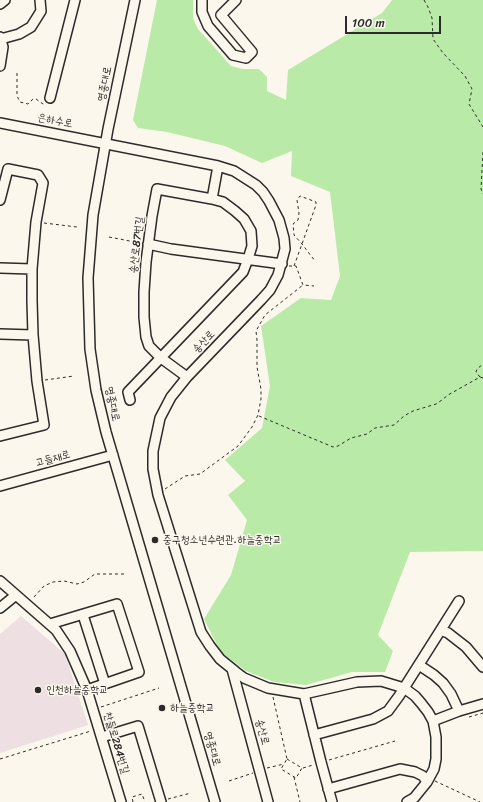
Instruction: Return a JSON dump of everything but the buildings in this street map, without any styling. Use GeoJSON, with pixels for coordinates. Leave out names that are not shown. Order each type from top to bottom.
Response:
{"type":"FeatureCollection","features":[{"type":"Feature","properties":{"kind":"street"},"geometry":{"type":"LineString","coordinates":[[0,4],[5,0]]}},
{"type":"Feature","properties":{"kind":"street"},"geometry":{"type":"LineString","coordinates":[[0,66],[1,42],[31,27],[41,11],[40,0]]}},
{"type":"Feature","properties":{"kind":"street"},"geometry":{"type":"LineString","coordinates":[[50,98],[75,0]]}},
{"type":"Feature","properties":{"kind":"street","name":"영종대로"},"geometry":{"type":"LineString","coordinates":[[135,0],[106,144],[94,215],[88,278],[91,356],[96,390],[112,455],[215,802]]}},
{"type":"Feature","properties":{"kind":"street"},"geometry":{"type":"LineString","coordinates":[[202,0],[202,12],[208,26],[233,55],[246,58],[252,52],[221,15],[236,0]]}},
{"type":"Feature","properties":{"kind":"street","name":"은하수로"},"geometry":{"type":"LineString","coordinates":[[0,123],[106,144]]}},
{"type":"Feature","properties":{"kind":"street","name":"송산로"},"geometry":{"type":"LineString","coordinates":[[106,144],[218,166],[234,171],[256,185],[263,192],[269,200],[279,220],[284,238],[284,265],[270,290],[187,377],[171,397],[160,418],[153,451],[153,469],[158,494],[202,632],[220,659],[232,669],[244,678],[268,688],[304,694],[357,682],[370,680],[381,681],[404,688],[415,696],[421,703],[433,721],[436,737],[436,759],[431,782],[414,798],[407,802]]}},
{"type":"Feature","properties":{"kind":"street"},"geometry":{"type":"LineString","coordinates":[[130,400],[128,392],[243,272],[248,260],[252,246],[251,231],[244,219],[223,202],[212,199],[218,166]]}},
{"type":"Feature","properties":{"kind":"street"},"geometry":{"type":"LineString","coordinates":[[0,200],[8,169],[38,175],[43,183],[36,222],[32,269],[33,335],[37,381],[44,425],[0,436]]}},
{"type":"Feature","properties":{"kind":"street","name":"송산로87번길"},"geometry":{"type":"LineString","coordinates":[[187,377],[161,358],[149,346],[146,338],[144,292],[146,244],[157,189],[212,199]]}},
{"type":"Feature","properties":{"kind":"street"},"geometry":{"type":"LineString","coordinates":[[146,244],[284,265]]}},
{"type":"Feature","properties":{"kind":"street"},"geometry":{"type":"LineString","coordinates":[[0,268],[32,269]]}},
{"type":"Feature","properties":{"kind":"street"},"geometry":{"type":"LineString","coordinates":[[0,334],[33,335]]}},
{"type":"Feature","properties":{"kind":"street","name":"고들재로"},"geometry":{"type":"LineString","coordinates":[[0,486],[112,455]]}},
{"type":"Feature","properties":{"kind":"street","name":"찬들로284번길"},"geometry":{"type":"LineString","coordinates":[[0,581],[50,624],[56,630],[70,651],[87,690],[121,802]]}},
{"type":"Feature","properties":{"kind":"street"},"geometry":{"type":"LineString","coordinates":[[0,608],[16,595]]}},
{"type":"Feature","properties":{"kind":"street"},"geometry":{"type":"LineString","coordinates":[[314,735],[383,715],[393,705],[459,601]]}},
{"type":"Feature","properties":{"kind":"street"},"geometry":{"type":"LineString","coordinates":[[50,624],[117,604],[139,672],[87,690]]}},
{"type":"Feature","properties":{"kind":"street"},"geometry":{"type":"LineString","coordinates":[[83,614],[105,684]]}},
{"type":"Feature","properties":{"kind":"street"},"geometry":{"type":"LineString","coordinates":[[441,630],[448,633],[466,647],[483,668]]}},
{"type":"Feature","properties":{"kind":"street"},"geometry":{"type":"LineString","coordinates":[[419,665],[443,683],[451,694],[459,711]]}},
{"type":"Feature","properties":{"kind":"street","name":"송산로"},"geometry":{"type":"LineString","coordinates":[[232,669],[268,802]]}},
{"type":"Feature","properties":{"kind":"street"},"geometry":{"type":"LineString","coordinates":[[304,694],[332,802]]}},
{"type":"Feature","properties":{"kind":"street"},"geometry":{"type":"LineString","coordinates":[[433,721],[483,704]]}},
{"type":"Feature","properties":{"kind":"street"},"geometry":{"type":"LineString","coordinates":[[102,737],[138,726],[162,801]]}},
{"type":"Feature","properties":{"kind":"street"},"geometry":{"type":"LineString","coordinates":[[328,789],[400,769],[415,772],[431,782]]}},
{"type":"Feature","properties":{"kind":"path"},"geometry":{"type":"LineString","coordinates":[[424,0],[432,18],[433,39],[443,53],[465,76],[472,90],[469,104],[483,127]]}},
{"type":"Feature","properties":{"kind":"path"},"geometry":{"type":"LineString","coordinates":[[17,73],[17,96],[20,102],[28,104],[32,99],[36,99],[43,104],[50,98]]}},
{"type":"Feature","properties":{"kind":"path"},"geometry":{"type":"LineString","coordinates":[[483,152],[481,189],[483,194]]}},
{"type":"Feature","properties":{"kind":"path"},"geometry":{"type":"LineString","coordinates":[[294,266],[302,244],[316,205],[316,202],[300,196],[297,200],[299,213],[298,220],[293,224],[294,235],[302,244],[315,261]]}},
{"type":"Feature","properties":{"kind":"path"},"geometry":{"type":"LineString","coordinates":[[36,222],[77,227]]}},
{"type":"Feature","properties":{"kind":"path"},"geometry":{"type":"LineString","coordinates":[[109,237],[146,244]]}},
{"type":"Feature","properties":{"kind":"path"},"geometry":{"type":"LineString","coordinates":[[284,265],[296,266],[303,285]]}},
{"type":"Feature","properties":{"kind":"path"},"geometry":{"type":"LineString","coordinates":[[162,492],[185,476],[200,474],[238,446],[252,427],[258,415],[261,399],[261,389],[257,367],[256,331],[265,316],[303,285],[314,286]]}},
{"type":"Feature","properties":{"kind":"path"},"geometry":{"type":"LineString","coordinates":[[483,364],[477,369],[476,372],[483,378]]}},
{"type":"Feature","properties":{"kind":"path"},"geometry":{"type":"LineString","coordinates":[[37,381],[74,376]]}},
{"type":"Feature","properties":{"kind":"path"},"geometry":{"type":"LineString","coordinates":[[258,415],[333,447],[338,446],[351,438],[367,434],[375,428],[394,425],[404,416],[413,411],[436,404],[448,395],[480,377]]}},
{"type":"Feature","properties":{"kind":"path"},"geometry":{"type":"LineString","coordinates":[[34,597],[44,586],[53,582],[64,580],[77,584],[84,582],[95,574],[124,574]]}},
{"type":"Feature","properties":{"kind":"path"},"geometry":{"type":"LineString","coordinates":[[96,709],[159,688]]}},
{"type":"Feature","properties":{"kind":"path"},"geometry":{"type":"LineString","coordinates":[[272,694],[287,759],[281,768],[296,778],[302,768],[317,763]]}},
{"type":"Feature","properties":{"kind":"path"},"geometry":{"type":"LineString","coordinates":[[0,759],[92,731]]}},
{"type":"Feature","properties":{"kind":"path"},"geometry":{"type":"LineString","coordinates":[[324,762],[395,741]]}},
{"type":"Feature","properties":{"kind":"path"},"geometry":{"type":"LineString","coordinates":[[287,759],[302,768]]}},
{"type":"Feature","properties":{"kind":"path"},"geometry":{"type":"LineString","coordinates":[[263,770],[284,764]]}},
{"type":"Feature","properties":{"kind":"path"},"geometry":{"type":"LineString","coordinates":[[228,781],[253,773]]}},
{"type":"Feature","properties":{"kind":"path"},"geometry":{"type":"LineString","coordinates":[[293,776],[300,802]]}},
{"type":"Feature","properties":{"kind":"path"},"geometry":{"type":"LineString","coordinates":[[431,782],[480,802]]}},
{"type":"Feature","properties":{"kind":"path"},"geometry":{"type":"LineString","coordinates":[[162,801],[190,793]]}},
{"type":"Feature","properties":{"kind":"path"},"geometry":{"type":"LineString","coordinates":[[133,802],[132,798],[142,794],[145,802]]}},
{"type":"Feature","properties":{"kind":"shaded area","name":"인천하늘중학교"},"geometry":{"type":"Polygon","coordinates":[[[21,616],[65,654],[88,725],[0,753],[0,634],[21,616]]]}},
{"type":"Feature","properties":{"kind":"green space"},"geometry":{"type":"Polygon","coordinates":[[[157,0],[193,0],[193,18],[198,29],[231,66],[243,69],[259,69],[267,77],[267,91],[286,100],[288,70],[382,13],[392,0],[483,0],[483,551],[410,552],[378,635],[393,651],[385,672],[352,672],[306,685],[274,682],[246,671],[220,651],[204,619],[231,575],[247,520],[228,495],[245,481],[225,460],[262,428],[270,386],[261,326],[301,298],[331,300],[340,276],[330,192],[291,176],[292,151],[262,163],[225,146],[167,132],[138,128],[133,120],[157,0]]]}},
{"type":"Feature","properties":{"kind":"place","name":"중구청소년수련관.하늘중학교"},"geometry":{"type":"Point","coordinates":[155,540]}},
{"type":"Feature","properties":{"kind":"place","name":"인천하늘중학교"},"geometry":{"type":"Point","coordinates":[38,690]}},
{"type":"Feature","properties":{"kind":"place","name":"하늘중학교"},"geometry":{"type":"Point","coordinates":[162,708]}}]}
